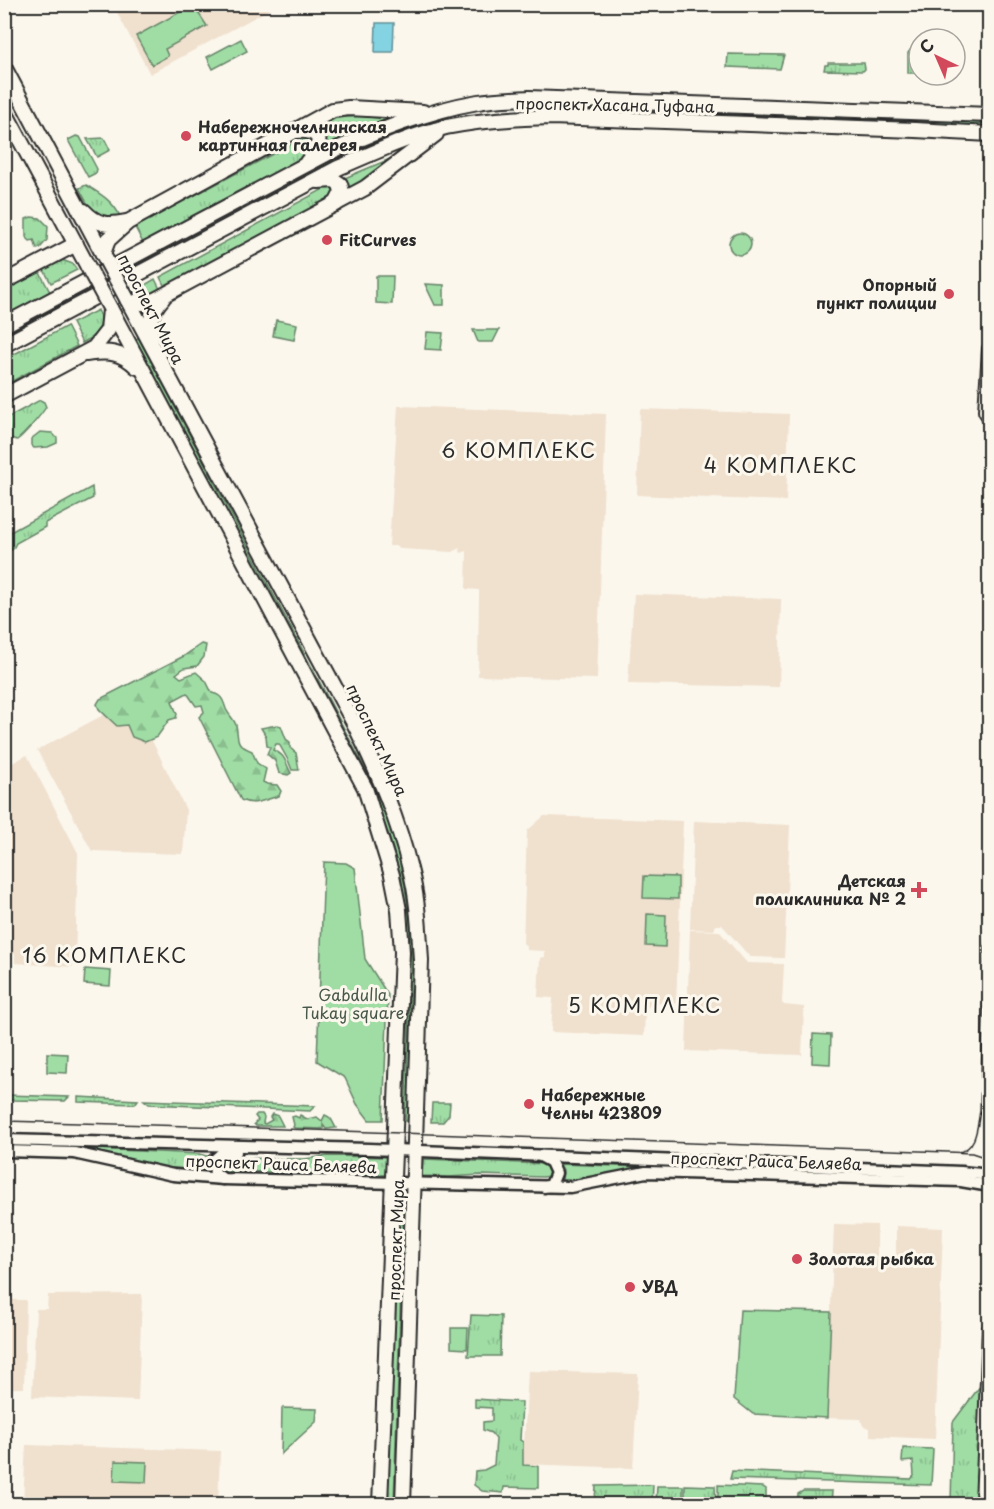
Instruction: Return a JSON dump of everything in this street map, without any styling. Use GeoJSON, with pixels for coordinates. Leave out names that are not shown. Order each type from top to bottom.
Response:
{"type":"FeatureCollection","features":[{"type":"Feature","properties":{"kind":"main road","name":"проспект Мира"},"geometry":{"type":"LineString","coordinates":[[4,67],[356,727],[385,789],[411,870],[419,922],[421,960],[403,1504]]}},
{"type":"Feature","properties":{"kind":"main road","name":"проспект Хасана Туфана"},"geometry":{"type":"LineString","coordinates":[[4,325],[303,166],[384,128],[431,112],[480,101],[529,98],[986,113]]}},
{"type":"Feature","properties":{"kind":"main road"},"geometry":{"type":"LineString","coordinates":[[104,256],[108,240],[128,222],[333,110],[349,108],[431,112]]}},
{"type":"Feature","properties":{"kind":"main road","name":"проспект Мира"},"geometry":{"type":"LineString","coordinates":[[4,110],[366,788],[376,819],[399,910],[402,952],[380,1504]]}},
{"type":"Feature","properties":{"kind":"main road","name":"проспект Хасана Туфана"},"geometry":{"type":"LineString","coordinates":[[4,345],[312,181],[393,144],[445,128],[507,119],[551,117],[915,130],[986,136]]}},
{"type":"Feature","properties":{"kind":"main road"},"geometry":{"type":"LineString","coordinates":[[127,299],[142,303],[166,295],[336,204],[365,188],[445,128]]}},
{"type":"Feature","properties":{"kind":"main road"},"geometry":{"type":"LineString","coordinates":[[295,130],[309,130],[316,134],[319,142],[317,150],[303,166]]}},
{"type":"Feature","properties":{"kind":"main road"},"geometry":{"type":"LineString","coordinates":[[312,181],[334,180],[340,184],[342,192],[336,204]]}},
{"type":"Feature","properties":{"kind":"main road"},"geometry":{"type":"LineString","coordinates":[[74,199],[97,223],[115,225],[128,222]]}},
{"type":"Feature","properties":{"kind":"main road"},"geometry":{"type":"LineString","coordinates":[[4,282],[76,244]]}},
{"type":"Feature","properties":{"kind":"main road"},"geometry":{"type":"LineString","coordinates":[[154,348],[150,333],[150,319],[155,308],[166,295]]}},
{"type":"Feature","properties":{"kind":"main road"},"geometry":{"type":"LineString","coordinates":[[4,396],[84,354],[105,336],[110,320],[110,308]]}},
{"type":"Feature","properties":{"kind":"main road"},"geometry":{"type":"LineString","coordinates":[[990,349],[986,411],[990,417]]}},
{"type":"Feature","properties":{"kind":"main road"},"geometry":{"type":"LineString","coordinates":[[84,354],[105,351],[118,353],[126,357],[146,376]]}},
{"type":"Feature","properties":{"kind":"main road"},"geometry":{"type":"LineString","coordinates":[[983,1504],[990,1329]]}},
{"type":"Feature","properties":{"kind":"street","name":"проспект Раиса Беляева"},"geometry":{"type":"LineString","coordinates":[[4,1140],[271,1146],[961,1172],[990,1175]]}},
{"type":"Feature","properties":{"kind":"street"},"geometry":{"type":"LineString","coordinates":[[223,1179],[215,1173],[212,1166],[216,1156],[222,1152],[256,1152],[271,1146]]}},
{"type":"Feature","properties":{"kind":"street","name":"проспект Раиса Беляева"},"geometry":{"type":"LineString","coordinates":[[4,1151],[74,1153],[173,1175],[223,1179],[570,1187],[646,1172],[961,1181],[990,1186]]}},
{"type":"Feature","properties":{"kind":"street"},"geometry":{"type":"LineString","coordinates":[[540,1187],[551,1185],[556,1173],[551,1162],[542,1157]]}},
{"type":"Feature","properties":{"kind":"shaded area"},"geometry":{"type":"Polygon","coordinates":[[[113,5],[272,5],[272,8],[150,74],[113,5]]]}},
{"type":"Feature","properties":{"kind":"shaded area"},"geometry":{"type":"Polygon","coordinates":[[[398,406],[606,414],[597,679],[478,676],[479,590],[466,589],[467,551],[461,553],[459,548],[453,552],[401,549],[389,546],[398,406]]]}},
{"type":"Feature","properties":{"kind":"shaded area"},"geometry":{"type":"Polygon","coordinates":[[[640,409],[789,414],[786,501],[637,495],[640,409]]]}},
{"type":"Feature","properties":{"kind":"shaded area"},"geometry":{"type":"Polygon","coordinates":[[[634,594],[781,599],[779,687],[628,684],[634,594]]]}},
{"type":"Feature","properties":{"kind":"shaded area"},"geometry":{"type":"Polygon","coordinates":[[[132,700],[186,810],[183,854],[92,851],[37,750],[132,700]]]}},
{"type":"Feature","properties":{"kind":"shaded area"},"geometry":{"type":"Polygon","coordinates":[[[27,755],[78,853],[75,961],[72,967],[15,963],[15,954],[5,953],[5,767],[27,755]]]}},
{"type":"Feature","properties":{"kind":"shaded area"},"geometry":{"type":"Polygon","coordinates":[[[544,816],[683,821],[676,1004],[652,1003],[645,1010],[644,1036],[551,1032],[553,998],[538,997],[540,958],[545,957],[545,951],[526,950],[523,943],[527,831],[544,816]]]}},
{"type":"Feature","properties":{"kind":"shaded area"},"geometry":{"type":"Polygon","coordinates":[[[694,821],[790,825],[784,958],[750,957],[722,925],[716,925],[714,930],[690,929],[694,821]]]}},
{"type":"Feature","properties":{"kind":"shaded area"},"geometry":{"type":"Polygon","coordinates":[[[690,930],[719,931],[747,963],[784,964],[782,1003],[804,1007],[802,1055],[686,1051],[690,930]]]}},
{"type":"Feature","properties":{"kind":"shaded area"},"geometry":{"type":"Polygon","coordinates":[[[834,1224],[877,1225],[877,1260],[896,1260],[896,1226],[943,1228],[935,1439],[870,1436],[870,1428],[863,1426],[861,1419],[827,1418],[834,1224]]]}},
{"type":"Feature","properties":{"kind":"shaded area"},"geometry":{"type":"Polygon","coordinates":[[[5,1291],[9,1291],[9,1300],[26,1300],[24,1388],[5,1388],[5,1291]]]}},
{"type":"Feature","properties":{"kind":"shaded area"},"geometry":{"type":"Polygon","coordinates":[[[142,1294],[138,1401],[32,1397],[36,1309],[47,1309],[48,1295],[142,1294]]]}},
{"type":"Feature","properties":{"kind":"shaded area"},"geometry":{"type":"Polygon","coordinates":[[[528,1371],[638,1374],[633,1468],[523,1464],[528,1371]]]}},
{"type":"Feature","properties":{"kind":"shaded area"},"geometry":{"type":"Polygon","coordinates":[[[26,1445],[220,1451],[218,1504],[23,1504],[26,1445]]]}},
{"type":"Feature","properties":{"kind":"shaded area"},"geometry":{"type":"Polygon","coordinates":[[[4,1448],[12,1448],[10,1504],[5,1504],[4,1448]]]}},
{"type":"Feature","properties":{"kind":"green space"},"geometry":{"type":"Polygon","coordinates":[[[193,5],[207,26],[165,49],[168,56],[152,65],[136,36],[193,5]]]}},
{"type":"Feature","properties":{"kind":"green space"},"geometry":{"type":"Polygon","coordinates":[[[241,39],[247,51],[213,69],[207,57],[241,39]]]}},
{"type":"Feature","properties":{"kind":"green space"},"geometry":{"type":"Polygon","coordinates":[[[728,54],[784,55],[780,69],[727,67],[728,54]]]}},
{"type":"Feature","properties":{"kind":"green space"},"geometry":{"type":"Polygon","coordinates":[[[828,63],[864,63],[865,69],[863,71],[824,70],[828,63]]]}},
{"type":"Feature","properties":{"kind":"green space"},"geometry":{"type":"Polygon","coordinates":[[[557,109],[989,123],[989,127],[557,113],[434,127],[5,339],[5,336],[340,158],[368,146],[446,121],[498,113],[557,109]]]}},
{"type":"Feature","properties":{"kind":"green space"},"geometry":{"type":"Polygon","coordinates":[[[361,116],[386,119],[321,148],[312,128],[335,118],[361,116]]]}},
{"type":"Feature","properties":{"kind":"green space"},"geometry":{"type":"Polygon","coordinates":[[[76,136],[80,137],[97,169],[96,173],[88,177],[68,140],[76,136]]]}},
{"type":"Feature","properties":{"kind":"green space"},"geometry":{"type":"Polygon","coordinates":[[[104,138],[110,150],[97,157],[87,139],[104,138]]]}},
{"type":"Feature","properties":{"kind":"green space"},"geometry":{"type":"Polygon","coordinates":[[[303,138],[307,139],[310,147],[305,157],[143,243],[135,227],[303,138]]]}},
{"type":"Feature","properties":{"kind":"green space"},"geometry":{"type":"Polygon","coordinates":[[[397,156],[345,198],[340,180],[397,156]]]}},
{"type":"Feature","properties":{"kind":"green space"},"geometry":{"type":"Polygon","coordinates":[[[86,185],[109,202],[120,216],[109,221],[92,212],[79,188],[86,185]]]}},
{"type":"Feature","properties":{"kind":"green space"},"geometry":{"type":"Polygon","coordinates":[[[329,186],[334,188],[334,199],[167,291],[160,277],[329,186]]]}},
{"type":"Feature","properties":{"kind":"green space"},"geometry":{"type":"Polygon","coordinates":[[[40,218],[48,226],[47,240],[37,249],[34,240],[30,241],[26,237],[26,219],[40,218]]]}},
{"type":"Feature","properties":{"kind":"green space"},"geometry":{"type":"Polygon","coordinates":[[[740,233],[748,236],[751,244],[748,252],[740,255],[732,252],[729,244],[732,236],[740,233]]]}},
{"type":"Feature","properties":{"kind":"green space"},"geometry":{"type":"Polygon","coordinates":[[[62,260],[73,264],[77,270],[51,283],[43,268],[62,260]]]}},
{"type":"Feature","properties":{"kind":"green space"},"geometry":{"type":"Polygon","coordinates":[[[39,271],[50,292],[5,316],[5,289],[39,271]]]}},
{"type":"Feature","properties":{"kind":"green space"},"geometry":{"type":"Polygon","coordinates":[[[376,276],[393,276],[392,304],[376,303],[376,276]]]}},
{"type":"Feature","properties":{"kind":"green space"},"geometry":{"type":"Polygon","coordinates":[[[155,279],[162,293],[148,300],[135,296],[133,292],[155,279]]]}},
{"type":"Feature","properties":{"kind":"green space"},"geometry":{"type":"Polygon","coordinates":[[[425,284],[444,285],[444,305],[435,305],[425,284]]]}},
{"type":"Feature","properties":{"kind":"green space"},"geometry":{"type":"Polygon","coordinates":[[[98,310],[102,320],[99,328],[92,337],[82,343],[72,323],[98,310]]]}},
{"type":"Feature","properties":{"kind":"green space"},"geometry":{"type":"Polygon","coordinates":[[[276,320],[297,324],[294,340],[273,336],[276,320]]]}},
{"type":"Feature","properties":{"kind":"green space"},"geometry":{"type":"Polygon","coordinates":[[[67,326],[77,346],[5,385],[5,359],[67,326]]]}},
{"type":"Feature","properties":{"kind":"green space"},"geometry":{"type":"Polygon","coordinates":[[[473,330],[499,330],[493,342],[478,342],[473,330]]]}},
{"type":"Feature","properties":{"kind":"green space"},"geometry":{"type":"Polygon","coordinates":[[[427,332],[443,333],[441,350],[425,349],[427,332]]]}},
{"type":"Feature","properties":{"kind":"green space"},"geometry":{"type":"Polygon","coordinates":[[[138,337],[370,778],[385,813],[396,845],[410,921],[412,950],[408,1121],[405,1121],[409,1004],[406,917],[396,860],[388,833],[367,779],[136,340],[138,337]]]}},
{"type":"Feature","properties":{"kind":"green space"},"geometry":{"type":"Polygon","coordinates":[[[40,400],[46,407],[28,429],[17,440],[5,438],[5,419],[40,400]]]}},
{"type":"Feature","properties":{"kind":"green space"},"geometry":{"type":"Polygon","coordinates":[[[40,432],[52,433],[57,438],[57,443],[48,447],[34,448],[31,445],[31,439],[40,432]]]}},
{"type":"Feature","properties":{"kind":"green space"},"geometry":{"type":"Polygon","coordinates":[[[92,487],[93,498],[45,523],[45,527],[16,543],[13,549],[5,553],[5,535],[92,487]]]}},
{"type":"Feature","properties":{"kind":"green space"},"geometry":{"type":"Polygon","coordinates":[[[201,644],[206,645],[204,657],[197,666],[184,668],[176,674],[181,678],[196,672],[206,681],[212,693],[222,698],[236,725],[240,743],[252,751],[257,763],[266,769],[263,782],[277,785],[281,791],[279,796],[255,803],[241,800],[199,717],[204,712],[202,705],[196,706],[187,693],[172,701],[177,714],[176,718],[169,720],[157,737],[145,742],[132,737],[127,725],[117,726],[99,709],[97,704],[100,699],[184,656],[201,644]]]}},
{"type":"Feature","properties":{"kind":"green space"},"geometry":{"type":"Polygon","coordinates":[[[281,726],[286,739],[290,742],[290,748],[296,753],[299,770],[292,770],[279,744],[276,744],[273,750],[285,759],[291,773],[288,775],[279,773],[275,761],[267,754],[270,747],[267,746],[266,736],[261,728],[281,726]]]}},
{"type":"Feature","properties":{"kind":"green space","name":"Gabdulla Tukay square"},"geometry":{"type":"Polygon","coordinates":[[[324,862],[346,863],[355,868],[365,959],[388,995],[383,1120],[369,1120],[357,1104],[345,1078],[317,1061],[324,862]]]}},
{"type":"Feature","properties":{"kind":"green space"},"geometry":{"type":"Polygon","coordinates":[[[644,876],[678,877],[678,899],[643,898],[644,876]]]}},
{"type":"Feature","properties":{"kind":"green space"},"geometry":{"type":"Polygon","coordinates":[[[647,914],[666,915],[665,947],[646,946],[647,914]]]}},
{"type":"Feature","properties":{"kind":"green space"},"geometry":{"type":"Polygon","coordinates":[[[85,969],[111,971],[110,986],[84,984],[85,969]]]}},
{"type":"Feature","properties":{"kind":"green space"},"geometry":{"type":"Polygon","coordinates":[[[813,1034],[831,1035],[830,1064],[812,1063],[813,1034]]]}},
{"type":"Feature","properties":{"kind":"green space"},"geometry":{"type":"Polygon","coordinates":[[[47,1053],[68,1054],[67,1073],[47,1072],[47,1053]]]}},
{"type":"Feature","properties":{"kind":"green space"},"geometry":{"type":"Polygon","coordinates":[[[7,1095],[69,1097],[65,1101],[11,1100],[7,1095]]]}},
{"type":"Feature","properties":{"kind":"green space"},"geometry":{"type":"Polygon","coordinates":[[[78,1097],[138,1100],[135,1104],[78,1102],[78,1097]]]}},
{"type":"Feature","properties":{"kind":"green space"},"geometry":{"type":"Polygon","coordinates":[[[144,1100],[315,1106],[310,1111],[149,1104],[144,1100]]]}},
{"type":"Feature","properties":{"kind":"green space"},"geometry":{"type":"Polygon","coordinates":[[[432,1103],[450,1103],[449,1115],[443,1122],[431,1122],[432,1103]]]}},
{"type":"Feature","properties":{"kind":"green space"},"geometry":{"type":"Polygon","coordinates":[[[262,1114],[265,1124],[272,1120],[270,1117],[272,1114],[278,1116],[283,1126],[256,1126],[254,1124],[258,1120],[255,1116],[262,1114]]]}},
{"type":"Feature","properties":{"kind":"green space"},"geometry":{"type":"Polygon","coordinates":[[[300,1115],[307,1119],[317,1117],[322,1121],[325,1115],[331,1119],[336,1128],[326,1129],[323,1125],[323,1129],[295,1128],[292,1117],[299,1118],[300,1115]]]}},
{"type":"Feature","properties":{"kind":"green space"},"geometry":{"type":"Polygon","coordinates":[[[75,1148],[199,1154],[211,1157],[210,1170],[156,1167],[75,1150],[75,1148]]]}},
{"type":"Feature","properties":{"kind":"green space"},"geometry":{"type":"Polygon","coordinates":[[[328,1156],[387,1157],[386,1175],[224,1171],[219,1164],[224,1158],[304,1159],[328,1156]]]}},
{"type":"Feature","properties":{"kind":"green space"},"geometry":{"type":"Polygon","coordinates":[[[423,1159],[547,1164],[552,1168],[550,1175],[544,1177],[422,1176],[423,1159]]]}},
{"type":"Feature","properties":{"kind":"green space"},"geometry":{"type":"Polygon","coordinates":[[[560,1164],[642,1167],[576,1182],[562,1181],[563,1170],[560,1164]]]}},
{"type":"Feature","properties":{"kind":"green space"},"geometry":{"type":"Polygon","coordinates":[[[400,1190],[404,1190],[394,1504],[387,1504],[400,1190]]]}},
{"type":"Feature","properties":{"kind":"green space"},"geometry":{"type":"Polygon","coordinates":[[[740,1310],[831,1312],[827,1418],[753,1414],[734,1399],[740,1310]]]}},
{"type":"Feature","properties":{"kind":"green space"},"geometry":{"type":"Polygon","coordinates":[[[471,1315],[501,1316],[500,1356],[468,1356],[471,1315]]]}},
{"type":"Feature","properties":{"kind":"green space"},"geometry":{"type":"Polygon","coordinates":[[[451,1328],[468,1328],[467,1349],[451,1348],[451,1328]]]}},
{"type":"Feature","properties":{"kind":"green space"},"geometry":{"type":"Polygon","coordinates":[[[981,1385],[975,1504],[951,1504],[953,1422],[981,1385]]]}},
{"type":"Feature","properties":{"kind":"green space"},"geometry":{"type":"Polygon","coordinates":[[[475,1399],[522,1402],[520,1440],[523,1442],[523,1465],[538,1466],[538,1488],[504,1487],[503,1493],[482,1491],[474,1485],[475,1471],[494,1465],[496,1439],[491,1433],[483,1430],[483,1422],[492,1421],[492,1408],[475,1407],[475,1399]]]}},
{"type":"Feature","properties":{"kind":"green space"},"geometry":{"type":"Polygon","coordinates":[[[282,1408],[317,1409],[316,1422],[281,1454],[282,1408]]]}},
{"type":"Feature","properties":{"kind":"green space"},"geometry":{"type":"Polygon","coordinates":[[[903,1448],[933,1449],[931,1485],[730,1479],[732,1471],[911,1479],[914,1476],[913,1461],[902,1462],[903,1448]]]}},
{"type":"Feature","properties":{"kind":"green space"},"geometry":{"type":"Polygon","coordinates":[[[115,1461],[147,1462],[146,1482],[114,1481],[115,1461]]]}},
{"type":"Feature","properties":{"kind":"green space"},"geometry":{"type":"Polygon","coordinates":[[[653,1485],[652,1504],[619,1504],[618,1502],[595,1500],[596,1486],[653,1485]]]}},
{"type":"Feature","properties":{"kind":"green space"},"geometry":{"type":"Polygon","coordinates":[[[685,1485],[715,1486],[716,1504],[685,1504],[685,1485]]]}},
{"type":"Feature","properties":{"kind":"green space"},"geometry":{"type":"Polygon","coordinates":[[[718,1485],[763,1487],[766,1489],[766,1504],[718,1504],[718,1485]]]}},
{"type":"Feature","properties":{"kind":"green space"},"geometry":{"type":"Polygon","coordinates":[[[657,1486],[683,1486],[683,1504],[656,1504],[657,1486]]]}},
{"type":"Feature","properties":{"kind":"green space"},"geometry":{"type":"Polygon","coordinates":[[[803,1491],[832,1491],[831,1504],[797,1504],[798,1494],[803,1491]]]}},
{"type":"Feature","properties":{"kind":"water"},"geometry":{"type":"Polygon","coordinates":[[[376,23],[394,23],[393,52],[375,52],[376,23]]]}},
{"type":"Feature","properties":{"kind":"tram line"},"geometry":{"type":"LineString","coordinates":[[959,1152],[965,1150],[973,1141],[980,1111],[990,798]]}},
{"type":"Feature","properties":{"kind":"tram line"},"geometry":{"type":"LineString","coordinates":[[980,1111],[990,1126]]}},
{"type":"Feature","properties":{"kind":"tram line"},"geometry":{"type":"LineString","coordinates":[[4,1121],[948,1152],[972,1153],[990,1159]]}},
{"type":"Feature","properties":{"kind":"place","name":"Набережночелнинская картинная галерея"},"geometry":{"type":"Point","coordinates":[186,136]}},
{"type":"Feature","properties":{"kind":"place","name":"FitCurves"},"geometry":{"type":"Point","coordinates":[327,240]}},
{"type":"Feature","properties":{"kind":"place","name":"Опорный пункт полиции"},"geometry":{"type":"Point","coordinates":[949,294]}},
{"type":"Feature","properties":{"kind":"place","name":"Детская поликлиника № 2"},"geometry":{"type":"Point","coordinates":[919,890]}},
{"type":"Feature","properties":{"kind":"place","name":"Набережные Челны 423809"},"geometry":{"type":"Point","coordinates":[529,1104]}},
{"type":"Feature","properties":{"kind":"place","name":"Золотая рыбка"},"geometry":{"type":"Point","coordinates":[797,1259]}},
{"type":"Feature","properties":{"kind":"place","name":"УВД"},"geometry":{"type":"Point","coordinates":[630,1287]}},
{"type":"Feature","properties":{"kind":"district","name":"6 КОМПЛЕКС"},"geometry":{"type":"Point","coordinates":[519,451]}},
{"type":"Feature","properties":{"kind":"district","name":"4 КОМПЛЕКС"},"geometry":{"type":"Point","coordinates":[781,466]}},
{"type":"Feature","properties":{"kind":"district","name":"16 КОМПЛЕКС"},"geometry":{"type":"Point","coordinates":[105,956]}},
{"type":"Feature","properties":{"kind":"district","name":"5 КОМПЛЕКС"},"geometry":{"type":"Point","coordinates":[645,1006]}}]}
